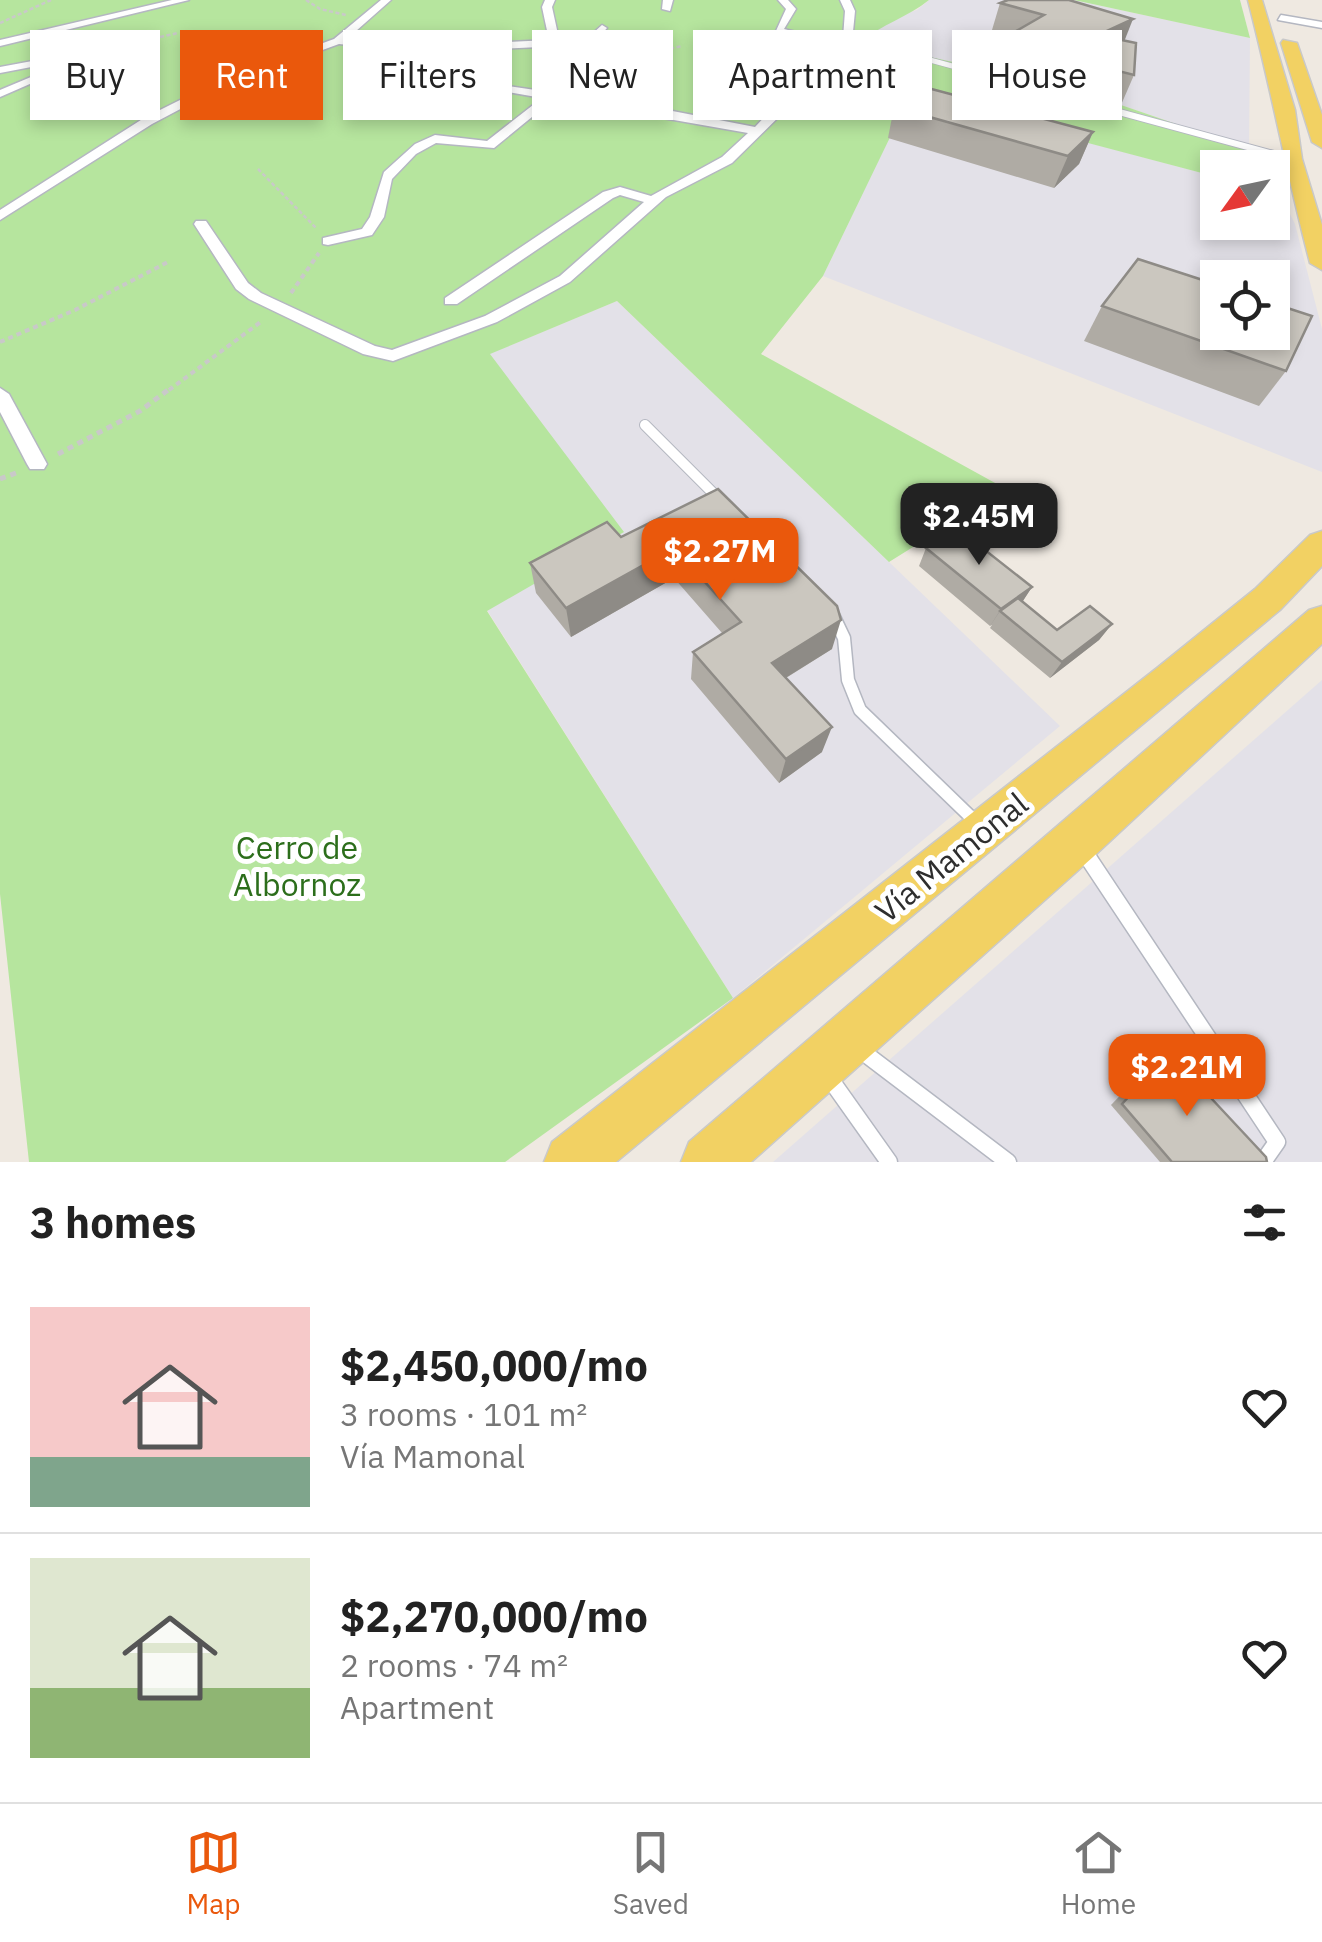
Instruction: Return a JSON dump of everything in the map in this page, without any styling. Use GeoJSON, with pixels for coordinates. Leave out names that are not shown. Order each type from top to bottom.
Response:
{"type":"FeatureCollection","features":[{"type":"Feature","properties":{"kind":"main road"},"geometry":{"type":"LineString","coordinates":[[1255,0],[1286,110],[1292,159],[1322,263]]}},
{"type":"Feature","properties":{"kind":"main road"},"geometry":{"type":"LineString","coordinates":[[1278,9],[1322,142]]}},
{"type":"Feature","properties":{"kind":"main road","name":"Vía Mamonal"},"geometry":{"type":"LineString","coordinates":[[572,1162],[1268,599],[1322,544]]}},
{"type":"Feature","properties":{"kind":"main road"},"geometry":{"type":"LineString","coordinates":[[709,1162],[1077,841],[1322,620]]}},
{"type":"Feature","properties":{"kind":"street"},"geometry":{"type":"LineString","coordinates":[[142,0],[155,7]]}},
{"type":"Feature","properties":{"kind":"street"},"geometry":{"type":"LineString","coordinates":[[0,43],[184,0]]}},
{"type":"Feature","properties":{"kind":"street"},"geometry":{"type":"LineString","coordinates":[[0,216],[148,121],[220,84],[338,41],[386,0]]}},
{"type":"Feature","properties":{"kind":"street"},"geometry":{"type":"LineString","coordinates":[[548,30],[550,0]]}},
{"type":"Feature","properties":{"kind":"street"},"geometry":{"type":"LineString","coordinates":[[779,30],[791,8],[783,0]]}},
{"type":"Feature","properties":{"kind":"street"},"geometry":{"type":"LineString","coordinates":[[845,0],[850,11],[846,30]]}},
{"type":"Feature","properties":{"kind":"street"},"geometry":{"type":"LineString","coordinates":[[1278,9],[1322,25]]}},
{"type":"Feature","properties":{"kind":"street"},"geometry":{"type":"LineString","coordinates":[[338,41],[343,41]]}},
{"type":"Feature","properties":{"kind":"street"},"geometry":{"type":"LineString","coordinates":[[0,70],[30,65]]}},
{"type":"Feature","properties":{"kind":"street"},"geometry":{"type":"LineString","coordinates":[[0,94],[30,81]]}},
{"type":"Feature","properties":{"kind":"street"},"geometry":{"type":"LineString","coordinates":[[328,241],[362,236],[370,231],[384,182],[395,166],[428,141],[435,138],[490,145],[532,113]]}},
{"type":"Feature","properties":{"kind":"street"},"geometry":{"type":"LineString","coordinates":[[673,114],[758,131]]}},
{"type":"Feature","properties":{"kind":"street"},"geometry":{"type":"LineString","coordinates":[[201,224],[242,286],[369,350],[403,354],[491,319],[565,279],[655,201],[719,166],[769,120]]}},
{"type":"Feature","properties":{"kind":"street"},"geometry":{"type":"LineString","coordinates":[[451,301],[608,195],[620,191],[655,201]]}},
{"type":"Feature","properties":{"kind":"street"},"geometry":{"type":"LineString","coordinates":[[0,394],[37,464]]}},
{"type":"Feature","properties":{"kind":"lane"},"geometry":{"type":"LineString","coordinates":[[932,64],[1292,159]]}},
{"type":"Feature","properties":{"kind":"lane"},"geometry":{"type":"LineString","coordinates":[[645,425],[726,506]]}},
{"type":"Feature","properties":{"kind":"lane"},"geometry":{"type":"LineString","coordinates":[[820,602],[833,616],[844,638],[848,680],[860,710],[984,831]]}},
{"type":"Feature","properties":{"kind":"lane"},"geometry":{"type":"LineString","coordinates":[[1077,841],[1277,1142],[1263,1162]]}},
{"type":"Feature","properties":{"kind":"lane"},"geometry":{"type":"LineString","coordinates":[[834,1053],[889,1162]]}},
{"type":"Feature","properties":{"kind":"lane"},"geometry":{"type":"LineString","coordinates":[[834,1053],[1008,1162]]}},
{"type":"Feature","properties":{"kind":"path"},"geometry":{"type":"LineString","coordinates":[[0,23],[51,0]]}},
{"type":"Feature","properties":{"kind":"path"},"geometry":{"type":"LineString","coordinates":[[306,0],[320,9],[363,18]]}},
{"type":"Feature","properties":{"kind":"path"},"geometry":{"type":"LineString","coordinates":[[160,37],[178,33]]}},
{"type":"Feature","properties":{"kind":"path"},"geometry":{"type":"LineString","coordinates":[[673,48],[682,46]]}},
{"type":"Feature","properties":{"kind":"path"},"geometry":{"type":"LineString","coordinates":[[0,479],[140,411],[280,308],[328,241],[258,169]]}},
{"type":"Feature","properties":{"kind":"path"},"geometry":{"type":"LineString","coordinates":[[0,342],[75,310],[168,262]]}},
{"type":"Feature","properties":{"kind":"shaded area"},"geometry":{"type":"Polygon","coordinates":[[[929,0],[1074,0],[1250,38],[1249,149],[1122,105],[1122,30],[952,30],[952,64],[932,59],[932,30],[877,30],[895,17],[917,10],[929,0]]]}},
{"type":"Feature","properties":{"kind":"shaded area"},"geometry":{"type":"Polygon","coordinates":[[[932,101],[952,106],[952,120],[1004,120],[1200,172],[1200,240],[1290,240],[1290,214],[1322,329],[1322,472],[823,276],[898,120],[932,120],[932,101]]]}},
{"type":"Feature","properties":{"kind":"shaded area"},"geometry":{"type":"Polygon","coordinates":[[[617,301],[1060,726],[733,998],[487,610],[623,532],[489,354],[617,301]]]}},
{"type":"Feature","properties":{"kind":"shaded area"},"geometry":{"type":"Polygon","coordinates":[[[1322,680],[1322,1162],[773,1162],[1322,680]]]}},
{"type":"Feature","properties":{"kind":"green space","name":"Cerro de Albornoz"},"geometry":{"type":"Polygon","coordinates":[[[0,0],[929,0],[878,30],[693,30],[693,120],[898,120],[823,276],[761,354],[1006,489],[889,562],[617,301],[490,354],[624,532],[487,611],[733,998],[505,1162],[29,1162],[0,894],[0,0]]]}},
{"type":"Feature","properties":{"kind":"green space"},"geometry":{"type":"Polygon","coordinates":[[[1074,0],[1240,0],[1250,38],[1074,0]]]}},
{"type":"Feature","properties":{"kind":"green space","name":"Cerro de Albornoz"},"geometry":{"type":"Polygon","coordinates":[[[932,57],[952,62],[952,107],[932,102],[932,57]]]}},
{"type":"Feature","properties":{"kind":"green space","name":"Cerro de Albornoz"},"geometry":{"type":"Polygon","coordinates":[[[1122,105],[1250,150],[1200,150],[1200,173],[1001,120],[1122,120],[1122,105]]]}},
{"type":"Feature","properties":{"kind":"building"},"geometry":{"type":"Polygon","coordinates":[[[1069,0],[1133,19],[1109,30],[1018,30],[1044,15],[1000,3],[1069,0]]]}},
{"type":"Feature","properties":{"kind":"building"},"geometry":{"type":"Polygon","coordinates":[[[1122,40],[1136,43],[1134,75],[1122,72],[1122,40]]]}},
{"type":"Feature","properties":{"kind":"building"},"geometry":{"type":"Polygon","coordinates":[[[932,89],[952,94],[952,120],[1048,120],[1093,132],[1068,156],[932,118],[932,89]]]}},
{"type":"Feature","properties":{"kind":"building"},"geometry":{"type":"Polygon","coordinates":[[[1138,259],[1200,279],[1200,341],[1102,306],[1138,259]]]}},
{"type":"Feature","properties":{"kind":"building"},"geometry":{"type":"Polygon","coordinates":[[[1290,309],[1312,316],[1286,371],[1227,350],[1290,350],[1290,309]]]}},
{"type":"Feature","properties":{"kind":"building"},"geometry":{"type":"Polygon","coordinates":[[[718,489],[837,606],[841,620],[772,663],[832,727],[786,759],[693,652],[741,622],[674,548],[566,608],[530,563],[607,522],[621,537],[718,489]]]}},
{"type":"Feature","properties":{"kind":"building"},"geometry":{"type":"Polygon","coordinates":[[[957,528],[1032,587],[1001,609],[926,548],[957,528]]]}},
{"type":"Feature","properties":{"kind":"building"},"geometry":{"type":"Polygon","coordinates":[[[1018,598],[1057,630],[1090,606],[1112,624],[1062,662],[1000,611],[1018,598]]]}},
{"type":"Feature","properties":{"kind":"building"},"geometry":{"type":"Polygon","coordinates":[[[1169,1053],[1267,1162],[1172,1162],[1122,1104],[1169,1053]]]}}]}
